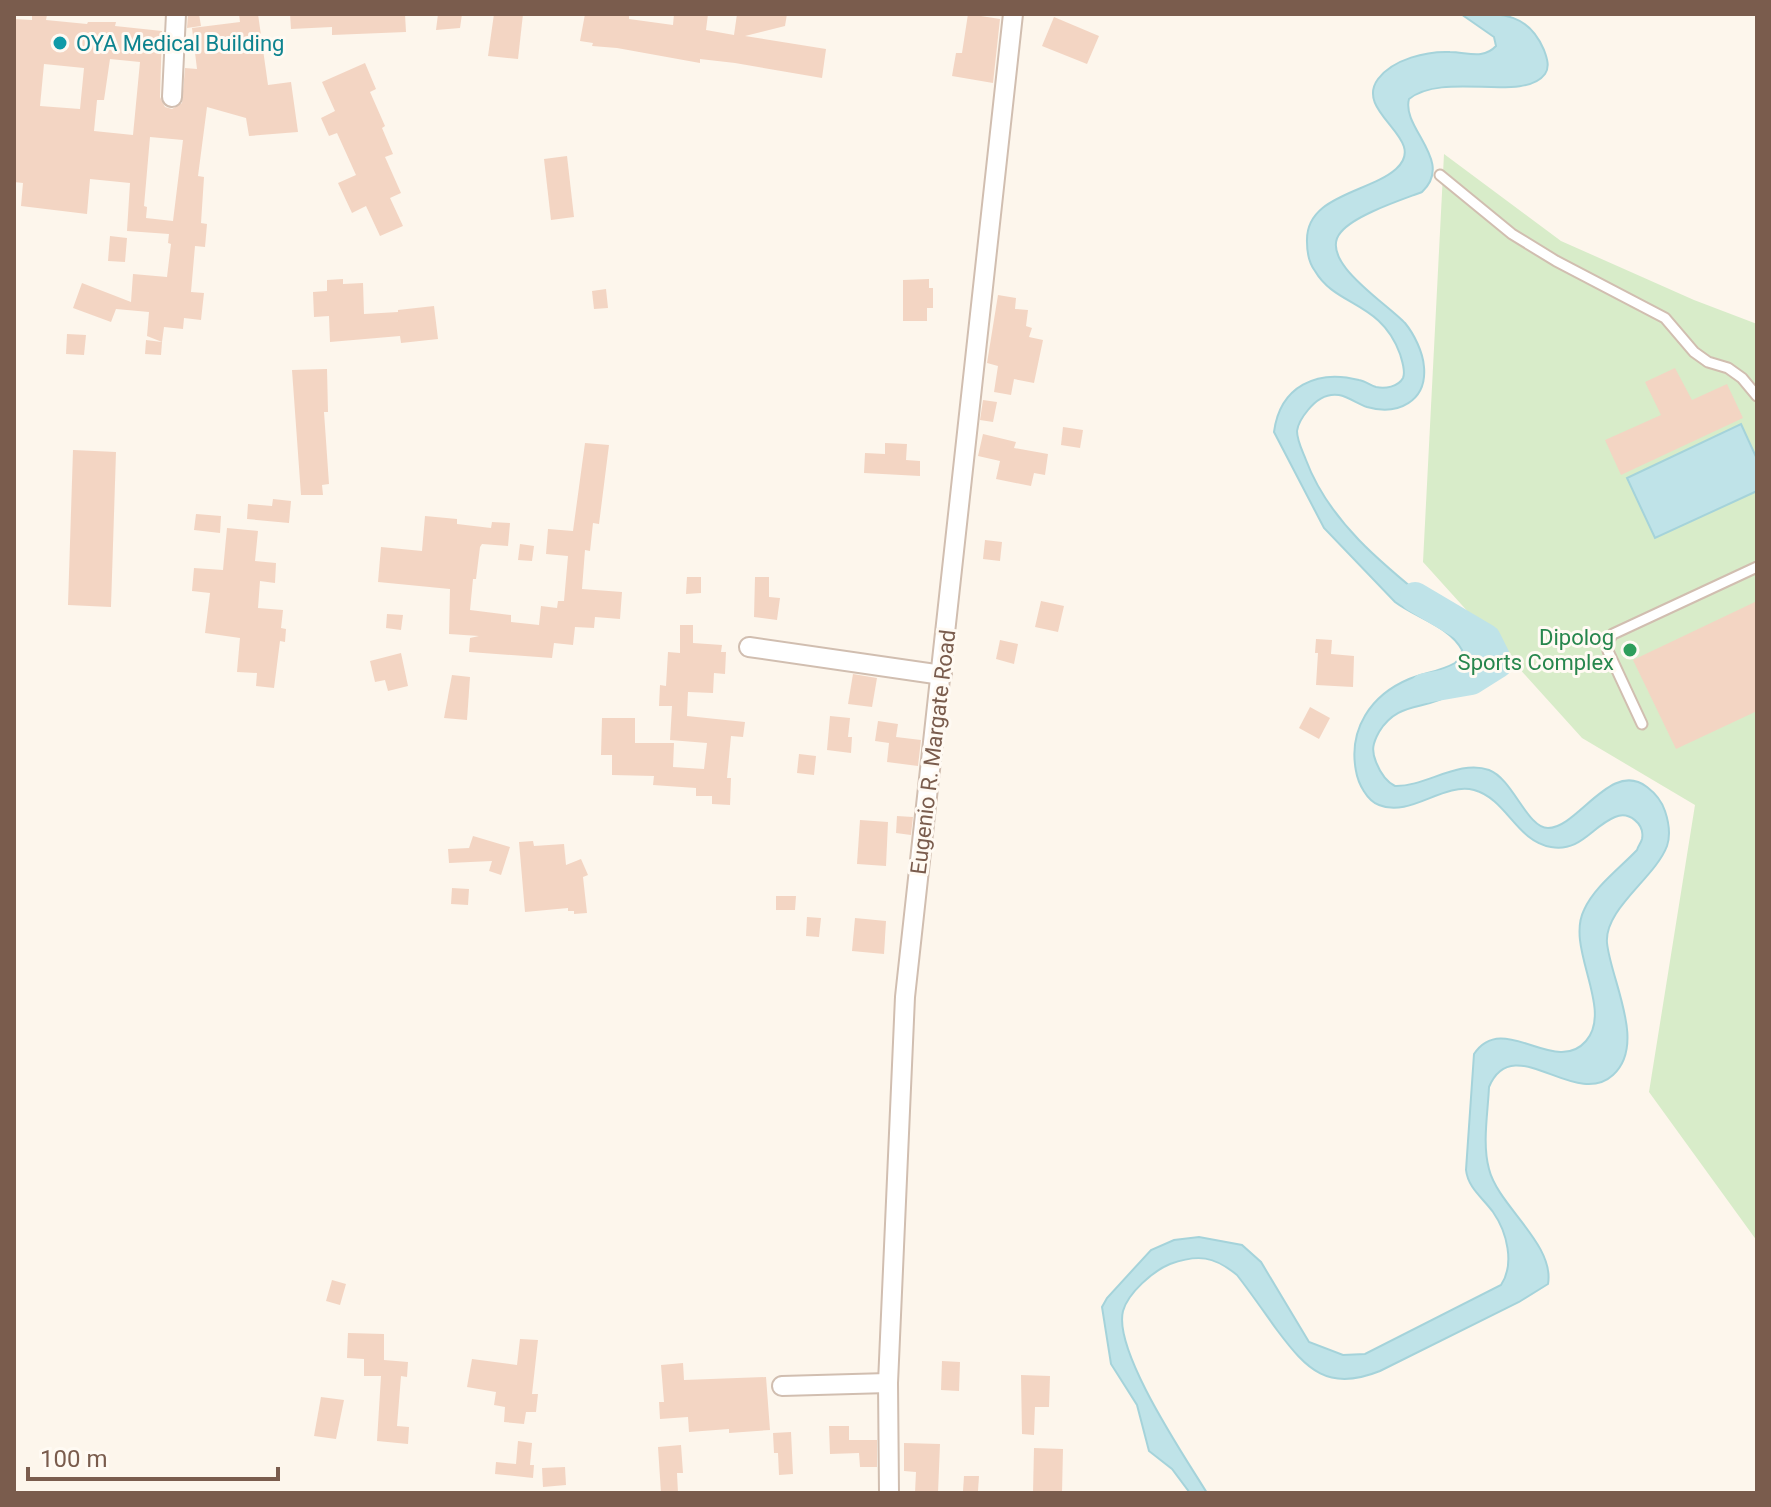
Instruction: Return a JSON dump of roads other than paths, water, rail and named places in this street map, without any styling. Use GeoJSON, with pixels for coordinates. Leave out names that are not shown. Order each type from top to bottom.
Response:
{"type":"FeatureCollection","features":[{"type":"Feature","properties":{"kind":"street"},"geometry":{"type":"LineString","coordinates":[[172,97],[176,14]]}},
{"type":"Feature","properties":{"kind":"street","name":"Eugenio R. Margate Road"},"geometry":{"type":"LineString","coordinates":[[889,1493],[888,1383],[905,997],[1013,14]]}},
{"type":"Feature","properties":{"kind":"street"},"geometry":{"type":"LineString","coordinates":[[749,647],[942,675]]}},
{"type":"Feature","properties":{"kind":"street"},"geometry":{"type":"LineString","coordinates":[[782,1386],[888,1383]]}},
{"type":"Feature","properties":{"kind":"lane"},"geometry":{"type":"LineString","coordinates":[[1440,175],[1512,234],[1556,261],[1665,318],[1694,352],[1708,362],[1728,368],[1742,378],[1757,396]]}},
{"type":"Feature","properties":{"kind":"lane"},"geometry":{"type":"LineString","coordinates":[[1642,724],[1608,651],[1607,642],[1613,634],[1757,567]]}},
{"type":"Feature","properties":{"kind":"water"},"geometry":{"type":"Polygon","coordinates":[[[1461,14],[1499,15],[1520,21],[1537,37],[1548,62],[1547,71],[1535,82],[1520,86],[1442,87],[1409,99],[1412,121],[1433,168],[1431,180],[1422,192],[1357,220],[1341,232],[1336,243],[1338,255],[1357,281],[1412,332],[1423,361],[1421,389],[1408,403],[1389,409],[1367,407],[1339,395],[1326,396],[1308,410],[1297,431],[1300,446],[1319,488],[1336,514],[1379,559],[1475,640],[1481,657],[1473,674],[1455,692],[1403,711],[1386,722],[1374,743],[1374,758],[1383,776],[1395,786],[1454,770],[1489,770],[1498,775],[1533,820],[1548,828],[1571,818],[1608,788],[1621,782],[1634,781],[1650,789],[1662,804],[1668,824],[1668,842],[1661,858],[1613,918],[1608,930],[1607,943],[1627,1030],[1623,1062],[1613,1075],[1598,1083],[1581,1083],[1529,1067],[1513,1066],[1500,1071],[1489,1087],[1486,1139],[1489,1169],[1494,1183],[1543,1254],[1548,1269],[1548,1284],[1519,1302],[1380,1371],[1346,1379],[1320,1373],[1298,1356],[1237,1275],[1221,1264],[1197,1258],[1163,1267],[1130,1297],[1123,1311],[1123,1329],[1139,1377],[1207,1493],[1190,1493],[1172,1469],[1149,1451],[1137,1405],[1111,1364],[1102,1307],[1107,1298],[1151,1250],[1174,1240],[1199,1237],[1242,1245],[1261,1262],[1309,1342],[1343,1355],[1365,1354],[1501,1285],[1508,1268],[1505,1238],[1493,1212],[1476,1192],[1466,1170],[1474,1054],[1486,1042],[1499,1038],[1560,1052],[1573,1050],[1586,1041],[1593,1028],[1595,1012],[1580,942],[1584,910],[1601,886],[1637,850],[1642,839],[1641,828],[1635,820],[1620,816],[1607,821],[1570,846],[1551,847],[1529,837],[1495,802],[1474,790],[1450,791],[1403,807],[1391,808],[1371,800],[1359,781],[1354,756],[1359,728],[1365,715],[1395,686],[1455,663],[1461,657],[1462,650],[1441,628],[1395,602],[1324,528],[1274,432],[1278,416],[1292,392],[1315,379],[1344,377],[1383,388],[1395,385],[1403,378],[1400,354],[1382,324],[1334,292],[1313,268],[1307,250],[1309,226],[1316,214],[1327,205],[1384,177],[1396,169],[1404,158],[1404,147],[1399,136],[1375,103],[1373,91],[1384,72],[1401,61],[1421,55],[1441,52],[1480,54],[1496,46],[1494,37],[1461,14]]]}},
{"type":"Feature","properties":{"kind":"water"},"geometry":{"type":"Polygon","coordinates":[[[1741,424],[1757,459],[1757,491],[1655,538],[1627,478],[1741,424]]]}},
{"type":"Feature","properties":{"kind":"waterway"},"geometry":{"type":"LineString","coordinates":[[1415,597],[1486,639],[1498,663],[1471,680],[1425,688]]}},
{"type":"Feature","properties":{"kind":"place","name":"OYA Medical Building"},"geometry":{"type":"Point","coordinates":[60,43]}},
{"type":"Feature","properties":{"kind":"place","name":"Dipolog Sports Complex"},"geometry":{"type":"Point","coordinates":[1630,650]}}]}
